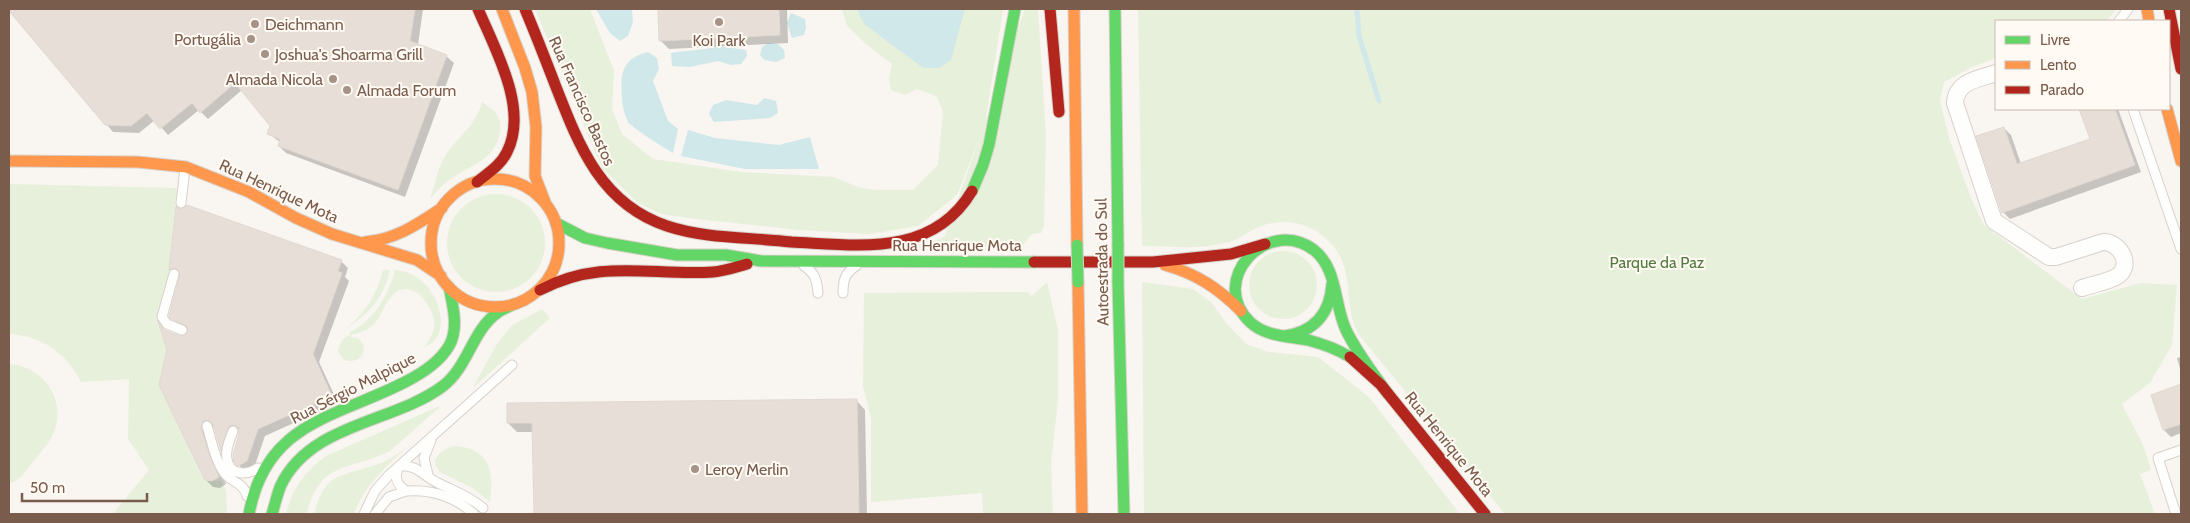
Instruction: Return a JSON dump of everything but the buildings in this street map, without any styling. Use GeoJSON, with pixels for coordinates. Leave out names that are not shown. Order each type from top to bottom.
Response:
{"type":"FeatureCollection","features":[{"type":"Feature","properties":{"kind":"main road"},"geometry":{"type":"LineString","coordinates":[[478,9],[509,90],[514,122],[512,141],[508,152],[494,169],[477,182],[457,192],[442,208],[434,224],[431,242],[433,260],[440,276],[448,287],[463,298],[480,305],[498,307],[516,304]]}},
{"type":"Feature","properties":{"kind":"main road"},"geometry":{"type":"LineString","coordinates":[[272,514],[274,503],[284,480],[298,460],[309,450],[333,436],[414,403],[443,386],[464,366],[490,320],[498,313],[532,295],[547,281],[556,263],[560,243],[556,222],[545,203],[535,176],[536,127],[532,92],[525,68],[502,9]]}},
{"type":"Feature","properties":{"kind":"main road","name":"Rua Francisco Bastos"},"geometry":{"type":"LineString","coordinates":[[525,9],[584,154],[598,178],[615,196],[640,214],[668,226],[791,242]]}},
{"type":"Feature","properties":{"kind":"main road"},"geometry":{"type":"LineString","coordinates":[[637,248],[680,243],[885,243],[912,239],[942,224],[966,202],[980,177],[989,150],[1015,9]]}},
{"type":"Feature","properties":{"kind":"main road"},"geometry":{"type":"LineString","coordinates":[[1050,9],[1059,122]]}},
{"type":"Feature","properties":{"kind":"main road","name":"Autoestrada do Sul"},"geometry":{"type":"LineString","coordinates":[[1074,9],[1082,514]]}},
{"type":"Feature","properties":{"kind":"main road","name":"Autoestrada do Sul"},"geometry":{"type":"LineString","coordinates":[[1115,9],[1118,282],[1124,514]]}},
{"type":"Feature","properties":{"kind":"main road"},"geometry":{"type":"LineString","coordinates":[[2169,9],[2181,69]]}},
{"type":"Feature","properties":{"kind":"main road"},"geometry":{"type":"LineString","coordinates":[[2167,110],[2181,161]]}},
{"type":"Feature","properties":{"kind":"main road"},"geometry":{"type":"LineString","coordinates":[[1063,158],[1077,217]]}},
{"type":"Feature","properties":{"kind":"main road","name":"Rua Henrique Mota"},"geometry":{"type":"LineString","coordinates":[[9,161],[146,162],[186,167],[249,192],[296,218],[332,234],[417,260],[440,276]]}},
{"type":"Feature","properties":{"kind":"main road"},"geometry":{"type":"LineString","coordinates":[[477,182],[502,180],[518,184],[526,187],[545,203]]}},
{"type":"Feature","properties":{"kind":"main road","name":"Rua Henrique Mota"},"geometry":{"type":"LineString","coordinates":[[357,241],[370,242],[389,238],[404,232],[442,208]]}},
{"type":"Feature","properties":{"kind":"main road","name":"Rua Henrique Mota"},"geometry":{"type":"LineString","coordinates":[[556,222],[585,238],[637,248],[677,255],[726,255],[760,261],[1154,262],[1231,254],[1265,244]]}},
{"type":"Feature","properties":{"kind":"main road"},"geometry":{"type":"LineString","coordinates":[[1282,240],[1308,246],[1322,258],[1327,266],[1342,320],[1350,336],[1388,394],[1358,362],[1340,351],[1315,342],[1278,335],[1259,328],[1244,314],[1237,297],[1237,279],[1250,254],[1265,244],[1282,240]]}},
{"type":"Feature","properties":{"kind":"main road","name":"Rua Henrique Mota"},"geometry":{"type":"LineString","coordinates":[[532,295],[559,279],[572,275],[602,271],[716,272],[760,261]]}},
{"type":"Feature","properties":{"kind":"main road","name":"Rua Henrique Mota"},"geometry":{"type":"LineString","coordinates":[[1154,262],[1186,271],[1215,284],[1244,314]]}},
{"type":"Feature","properties":{"kind":"main road"},"geometry":{"type":"LineString","coordinates":[[1278,335],[1287,336],[1306,331],[1321,319],[1330,302],[1332,283]]}},
{"type":"Feature","properties":{"kind":"main road","name":"Rua Sérgio Malpique"},"geometry":{"type":"LineString","coordinates":[[249,513],[261,474],[270,459],[282,445],[300,430],[417,376],[438,361],[448,348],[454,329],[454,307],[448,287]]}},
{"type":"Feature","properties":{"kind":"main road","name":"Rua Henrique Mota"},"geometry":{"type":"LineString","coordinates":[[1388,394],[1485,514]]}},
{"type":"Feature","properties":{"kind":"street"},"geometry":{"type":"LineString","coordinates":[[1995,73],[1963,86],[1956,95],[1955,103],[1994,221],[2048,257],[2056,257],[2102,242],[2110,243],[2117,247],[2124,261],[2122,272],[2114,278],[2082,288]]}},
{"type":"Feature","properties":{"kind":"lane"},"geometry":{"type":"LineString","coordinates":[[2120,20],[2128,9]]}},
{"type":"Feature","properties":{"kind":"lane"},"geometry":{"type":"LineString","coordinates":[[2133,110],[2181,249]]}},
{"type":"Feature","properties":{"kind":"lane"},"geometry":{"type":"LineString","coordinates":[[181,203],[186,167]]}},
{"type":"Feature","properties":{"kind":"lane"},"geometry":{"type":"LineString","coordinates":[[792,261],[806,266],[814,273],[818,282],[818,294]]}},
{"type":"Feature","properties":{"kind":"lane"},"geometry":{"type":"LineString","coordinates":[[843,293],[843,282],[846,273],[868,261]]}},
{"type":"Feature","properties":{"kind":"lane"},"geometry":{"type":"LineString","coordinates":[[174,274],[162,317],[167,324],[182,330]]}},
{"type":"Feature","properties":{"kind":"lane"},"geometry":{"type":"LineString","coordinates":[[364,514],[375,492],[399,466],[512,365]]}},
{"type":"Feature","properties":{"kind":"lane"},"geometry":{"type":"LineString","coordinates":[[207,426],[215,457],[221,469],[228,477],[245,488],[249,513]]}},
{"type":"Feature","properties":{"kind":"lane"},"geometry":{"type":"LineString","coordinates":[[233,431],[226,459],[234,471],[249,474],[270,459]]}},
{"type":"Feature","properties":{"kind":"lane"},"geometry":{"type":"LineString","coordinates":[[428,475],[424,458],[429,443],[435,434]]}},
{"type":"Feature","properties":{"kind":"lane"},"geometry":{"type":"LineString","coordinates":[[2176,514],[2158,458],[2181,450]]}},
{"type":"Feature","properties":{"kind":"lane"},"geometry":{"type":"LineString","coordinates":[[399,466],[412,466],[428,475],[437,483],[463,493],[483,508]]}},
{"type":"Feature","properties":{"kind":"lane"},"geometry":{"type":"LineString","coordinates":[[399,466],[396,482],[406,491]]}},
{"type":"Feature","properties":{"kind":"lane"},"geometry":{"type":"LineString","coordinates":[[375,514],[389,497],[406,491],[417,490],[442,495],[462,505],[474,514]]}},
{"type":"Feature","properties":{"kind":"green space"},"geometry":{"type":"Polygon","coordinates":[[[535,9],[590,9],[614,71],[612,109],[622,134],[653,159],[741,172],[834,177],[860,188],[913,190],[938,165],[943,111],[936,96],[917,89],[905,95],[891,90],[889,78],[892,64],[867,45],[847,26],[842,9],[1003,9],[985,124],[957,195],[918,226],[870,234],[799,230],[696,219],[661,214],[638,203],[602,168],[535,9]]]}},
{"type":"Feature","properties":{"kind":"green space"},"geometry":{"type":"Polygon","coordinates":[[[1025,9],[1038,9],[1046,136],[1044,226],[1041,233],[1032,234],[1021,247],[922,247],[945,236],[1025,9]]]}},
{"type":"Feature","properties":{"kind":"green space","name":"Parque da Paz"},"geometry":{"type":"Polygon","coordinates":[[[1138,9],[2117,9],[2107,20],[1995,20],[1995,58],[1972,67],[1944,82],[1940,101],[1949,138],[1971,198],[1984,225],[2082,299],[2141,283],[2177,285],[2172,345],[2150,383],[2122,404],[2143,445],[2151,470],[2140,474],[2155,514],[1505,514],[1360,336],[1352,317],[1344,266],[1340,256],[1325,237],[1305,226],[1282,222],[1259,227],[1230,242],[1215,245],[1194,247],[1142,246],[1138,9]]]}},
{"type":"Feature","properties":{"kind":"green space"},"geometry":{"type":"Polygon","coordinates":[[[482,102],[497,114],[500,121],[500,132],[493,150],[480,161],[441,186],[430,199],[444,158],[471,125],[482,102]]]}},
{"type":"Feature","properties":{"kind":"green space"},"geometry":{"type":"Polygon","coordinates":[[[9,184],[177,188],[169,273],[156,321],[167,349],[159,385],[205,480],[221,481],[226,490],[227,514],[113,514],[149,470],[128,439],[129,379],[81,382],[68,362],[52,348],[32,338],[9,334],[9,184]]]}},
{"type":"Feature","properties":{"kind":"green space"},"geometry":{"type":"Polygon","coordinates":[[[496,194],[515,198],[531,208],[541,224],[545,243],[541,262],[531,278],[515,288],[496,292],[477,288],[461,278],[451,262],[447,243],[451,224],[461,208],[477,198],[496,194]]]}},
{"type":"Feature","properties":{"kind":"green space"},"geometry":{"type":"Polygon","coordinates":[[[1276,251],[1290,251],[1302,256],[1312,266],[1317,278],[1317,292],[1312,304],[1302,314],[1290,319],[1276,319],[1264,314],[1254,304],[1249,292],[1249,278],[1254,266],[1264,256],[1276,251]]]}},
{"type":"Feature","properties":{"kind":"green space"},"geometry":{"type":"Polygon","coordinates":[[[383,270],[390,270],[380,296],[368,311],[346,328],[370,302],[378,287],[383,270]]]}},
{"type":"Feature","properties":{"kind":"green space"},"geometry":{"type":"Polygon","coordinates":[[[395,270],[410,273],[422,281],[432,292],[441,318],[440,331],[434,341],[424,347],[434,327],[432,312],[418,293],[405,289],[398,291],[391,297],[372,326],[351,335],[351,337],[358,338],[362,343],[364,352],[362,355],[355,360],[344,360],[338,351],[342,340],[373,314],[389,288],[395,270]]]}},
{"type":"Feature","properties":{"kind":"green space"},"geometry":{"type":"Polygon","coordinates":[[[1047,282],[1058,330],[1058,399],[1051,464],[1053,514],[983,514],[982,493],[871,502],[871,418],[863,386],[864,293],[1028,292],[1031,297],[1047,282]]]}},
{"type":"Feature","properties":{"kind":"green space"},"geometry":{"type":"Polygon","coordinates":[[[1142,282],[1193,289],[1211,302],[1227,324],[1246,344],[1269,352],[1318,357],[1369,397],[1460,514],[1144,514],[1142,282]]]}},
{"type":"Feature","properties":{"kind":"green space"},"geometry":{"type":"Polygon","coordinates":[[[542,309],[550,318],[472,389],[497,344],[511,326],[542,309]]]}},
{"type":"Feature","properties":{"kind":"green space"},"geometry":{"type":"Polygon","coordinates":[[[9,364],[21,366],[41,377],[54,395],[57,417],[53,434],[45,447],[16,481],[9,483],[9,364]]]}},
{"type":"Feature","properties":{"kind":"green space"},"geometry":{"type":"Polygon","coordinates":[[[442,405],[390,451],[349,465],[328,476],[319,484],[312,497],[307,514],[286,514],[292,496],[300,481],[326,456],[442,405]]]}},
{"type":"Feature","properties":{"kind":"green space"},"geometry":{"type":"Polygon","coordinates":[[[454,446],[475,451],[487,463],[491,480],[490,502],[474,489],[440,472],[435,464],[435,460],[443,451],[454,446]]]}},
{"type":"Feature","properties":{"kind":"green space"},"geometry":{"type":"Polygon","coordinates":[[[407,447],[370,486],[354,514],[314,514],[324,489],[331,482],[347,473],[381,463],[407,447]]]}},
{"type":"Feature","properties":{"kind":"water"},"geometry":{"type":"Polygon","coordinates":[[[596,9],[632,9],[633,22],[628,36],[620,41],[610,33],[596,9]]]}},
{"type":"Feature","properties":{"kind":"water"},"geometry":{"type":"Polygon","coordinates":[[[857,9],[965,9],[951,60],[939,68],[923,68],[864,24],[857,9]]]}},
{"type":"Feature","properties":{"kind":"water"},"geometry":{"type":"Polygon","coordinates":[[[791,13],[805,19],[806,28],[804,35],[792,38],[787,23],[791,13]]]}},
{"type":"Feature","properties":{"kind":"water"},"geometry":{"type":"Polygon","coordinates":[[[768,43],[778,44],[784,50],[785,58],[776,62],[764,60],[760,55],[762,47],[768,43]]]}},
{"type":"Feature","properties":{"kind":"water"},"geometry":{"type":"Polygon","coordinates":[[[718,46],[746,50],[747,56],[741,64],[731,65],[718,61],[690,67],[672,66],[671,53],[718,46]]]}},
{"type":"Feature","properties":{"kind":"water"},"geometry":{"type":"Polygon","coordinates":[[[648,52],[657,58],[659,69],[653,81],[668,121],[678,129],[673,153],[631,125],[628,122],[624,109],[622,80],[625,68],[633,58],[648,52]]]}},
{"type":"Feature","properties":{"kind":"water"},"geometry":{"type":"Polygon","coordinates":[[[764,98],[776,101],[778,113],[770,118],[714,122],[709,114],[713,105],[726,100],[757,105],[764,98]]]}},
{"type":"Feature","properties":{"kind":"water"},"geometry":{"type":"Polygon","coordinates":[[[688,130],[715,138],[779,145],[810,137],[819,169],[745,169],[681,156],[688,130]]]}},
{"type":"Feature","properties":{"kind":"waterway"},"geometry":{"type":"LineString","coordinates":[[1357,9],[1359,36],[1379,101]]}},
{"type":"Feature","properties":{"kind":"traffic: fast"},"geometry":{"type":"LineString","coordinates":[[972,191],[989,145],[1015,9]]}},
{"type":"Feature","properties":{"kind":"traffic: fast"},"geometry":{"type":"LineString","coordinates":[[1115,9],[1118,245]]}},
{"type":"Feature","properties":{"kind":"traffic: fast"},"geometry":{"type":"LineString","coordinates":[[556,223],[585,238],[677,255],[726,255],[761,261],[1034,262]]}},
{"type":"Feature","properties":{"kind":"traffic: fast"},"geometry":{"type":"LineString","coordinates":[[1350,357],[1335,349],[1308,340],[1285,337],[1263,331],[1250,322],[1238,306],[1235,289],[1239,272],[1248,258],[1262,247],[1278,241],[1296,241],[1314,250],[1322,258],[1332,277],[1342,320],[1350,338],[1365,363],[1388,394]]}},
{"type":"Feature","properties":{"kind":"traffic: fast"},"geometry":{"type":"LineString","coordinates":[[1077,245],[1078,282]]}},
{"type":"Feature","properties":{"kind":"traffic: fast"},"geometry":{"type":"LineString","coordinates":[[1118,245],[1118,282]]}},
{"type":"Feature","properties":{"kind":"traffic: fast"},"geometry":{"type":"LineString","coordinates":[[1118,282],[1124,514]]}},
{"type":"Feature","properties":{"kind":"traffic: fast"},"geometry":{"type":"LineString","coordinates":[[1284,336],[1304,330],[1318,320],[1328,304],[1332,284]]}},
{"type":"Feature","properties":{"kind":"traffic: fast"},"geometry":{"type":"LineString","coordinates":[[249,514],[258,483],[271,460],[287,441],[329,415],[411,379],[440,358],[449,346],[454,332],[454,317],[449,287]]}},
{"type":"Feature","properties":{"kind":"traffic: fast"},"geometry":{"type":"LineString","coordinates":[[272,514],[281,485],[295,464],[312,449],[333,436],[401,408],[443,386],[458,369],[482,329],[499,312],[514,304]]}},
{"type":"Feature","properties":{"kind":"traffic: slow"},"geometry":{"type":"LineString","coordinates":[[502,9],[525,68],[532,92],[536,127],[535,176],[545,202]]}},
{"type":"Feature","properties":{"kind":"traffic: slow"},"geometry":{"type":"LineString","coordinates":[[1074,9],[1077,245]]}},
{"type":"Feature","properties":{"kind":"traffic: slow"},"geometry":{"type":"LineString","coordinates":[[2147,9],[2149,20]]}},
{"type":"Feature","properties":{"kind":"traffic: slow"},"geometry":{"type":"LineString","coordinates":[[2167,110],[2181,161]]}},
{"type":"Feature","properties":{"kind":"traffic: slow"},"geometry":{"type":"LineString","coordinates":[[9,161],[138,162],[186,167],[249,192],[296,218],[332,234],[417,260],[441,276]]}},
{"type":"Feature","properties":{"kind":"traffic: slow"},"geometry":{"type":"LineString","coordinates":[[495,179],[519,184],[540,198],[554,219],[559,243],[554,267],[540,288],[519,302],[495,307],[471,302],[450,288],[436,267],[431,243],[436,219],[450,198],[471,184],[495,179]]}},
{"type":"Feature","properties":{"kind":"traffic: slow"},"geometry":{"type":"LineString","coordinates":[[365,242],[396,235],[442,208]]}},
{"type":"Feature","properties":{"kind":"traffic: slow"},"geometry":{"type":"LineString","coordinates":[[1165,265],[1197,277],[1224,295],[1241,311]]}},
{"type":"Feature","properties":{"kind":"traffic: slow"},"geometry":{"type":"LineString","coordinates":[[1078,282],[1082,514]]}},
{"type":"Feature","properties":{"kind":"traffic: jam"},"geometry":{"type":"LineString","coordinates":[[477,182],[494,168],[507,152],[513,135],[514,117],[507,79],[478,9]]}},
{"type":"Feature","properties":{"kind":"traffic: jam"},"geometry":{"type":"LineString","coordinates":[[525,9],[574,131],[584,151],[595,170],[609,188],[625,203],[644,216],[682,230],[713,235],[791,242]]}},
{"type":"Feature","properties":{"kind":"traffic: jam"},"geometry":{"type":"LineString","coordinates":[[1050,9],[1059,112]]}},
{"type":"Feature","properties":{"kind":"traffic: jam"},"geometry":{"type":"LineString","coordinates":[[2169,9],[2181,69]]}},
{"type":"Feature","properties":{"kind":"traffic: jam"},"geometry":{"type":"LineString","coordinates":[[791,242],[867,245],[891,243],[915,237],[936,228],[955,213],[972,191]]}},
{"type":"Feature","properties":{"kind":"traffic: jam"},"geometry":{"type":"LineString","coordinates":[[1034,262],[1153,262],[1231,254],[1265,244]]}},
{"type":"Feature","properties":{"kind":"traffic: jam"},"geometry":{"type":"LineString","coordinates":[[540,290],[562,280],[605,271],[713,272],[747,264]]}},
{"type":"Feature","properties":{"kind":"traffic: jam"},"geometry":{"type":"LineString","coordinates":[[1350,357],[1381,385],[1485,514]]}},
{"type":"Feature","properties":{"kind":"place","name":"Koi Park"},"geometry":{"type":"Point","coordinates":[719,22]}},
{"type":"Feature","properties":{"kind":"place","name":"Deichmann"},"geometry":{"type":"Point","coordinates":[255,24]}},
{"type":"Feature","properties":{"kind":"place","name":"Portugália"},"geometry":{"type":"Point","coordinates":[251,39]}},
{"type":"Feature","properties":{"kind":"place","name":"Joshua's Shoarma Grill"},"geometry":{"type":"Point","coordinates":[265,54]}},
{"type":"Feature","properties":{"kind":"place","name":"Almada Nicola"},"geometry":{"type":"Point","coordinates":[333,79]}},
{"type":"Feature","properties":{"kind":"place","name":"Almada Forum"},"geometry":{"type":"Point","coordinates":[347,90]}},
{"type":"Feature","properties":{"kind":"place","name":"Leroy Merlin"},"geometry":{"type":"Point","coordinates":[695,469]}}]}
